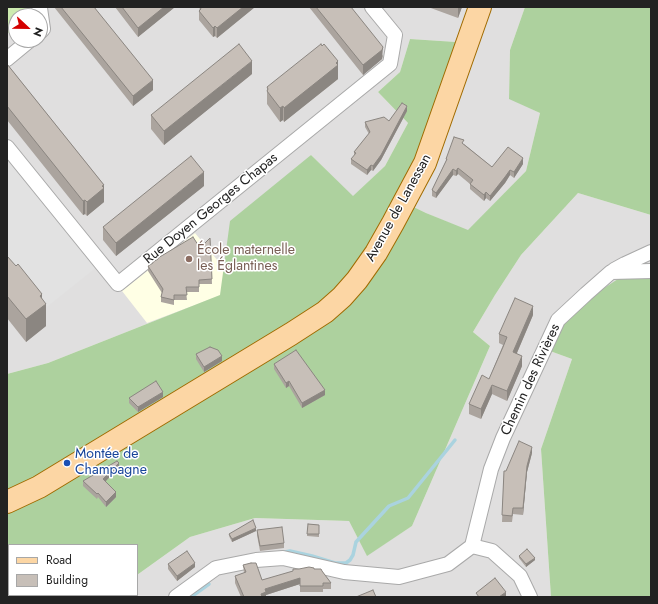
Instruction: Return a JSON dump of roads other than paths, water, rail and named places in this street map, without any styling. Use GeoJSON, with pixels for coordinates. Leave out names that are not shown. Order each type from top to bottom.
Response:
{"type":"FeatureCollection","features":[{"type":"Feature","properties":{"kind":"main road","name":"Avenue de Lanessan"},"geometry":{"type":"LineString","coordinates":[[7,502],[51,480],[291,334],[325,312],[342,297],[357,280],[376,253],[426,163],[480,7]]}},
{"type":"Feature","properties":{"kind":"street","name":"Rue Doyen Georges Chapas"},"geometry":{"type":"LineString","coordinates":[[7,147],[118,284],[390,64],[395,35],[372,7]]}},
{"type":"Feature","properties":{"kind":"street","name":"Chemin des Rivières"},"geometry":{"type":"LineString","coordinates":[[472,546],[491,469],[503,438],[558,320],[611,272],[624,264],[651,252]]}},
{"type":"Feature","properties":{"kind":"street"},"geometry":{"type":"LineString","coordinates":[[611,272],[651,271]]}},
{"type":"Feature","properties":{"kind":"street"},"geometry":{"type":"LineString","coordinates":[[176,597],[216,568],[256,560],[283,558],[344,572],[400,577],[448,564],[472,546],[492,551],[520,576],[530,597]]}},
{"type":"Feature","properties":{"kind":"waterway"},"geometry":{"type":"LineString","coordinates":[[285,552],[290,551],[335,563],[346,563],[353,555],[356,542],[389,506],[408,498],[455,440]]}},
{"type":"Feature","properties":{"kind":"waterway"},"geometry":{"type":"LineString","coordinates":[[191,597],[209,584]]}},
{"type":"Feature","properties":{"kind":"place","name":"École maternelle les Églantines"},"geometry":{"type":"Point","coordinates":[189,259]}},
{"type":"Feature","properties":{"kind":"place","name":"Montée de Champagne"},"geometry":{"type":"Point","coordinates":[67,463]}}]}
